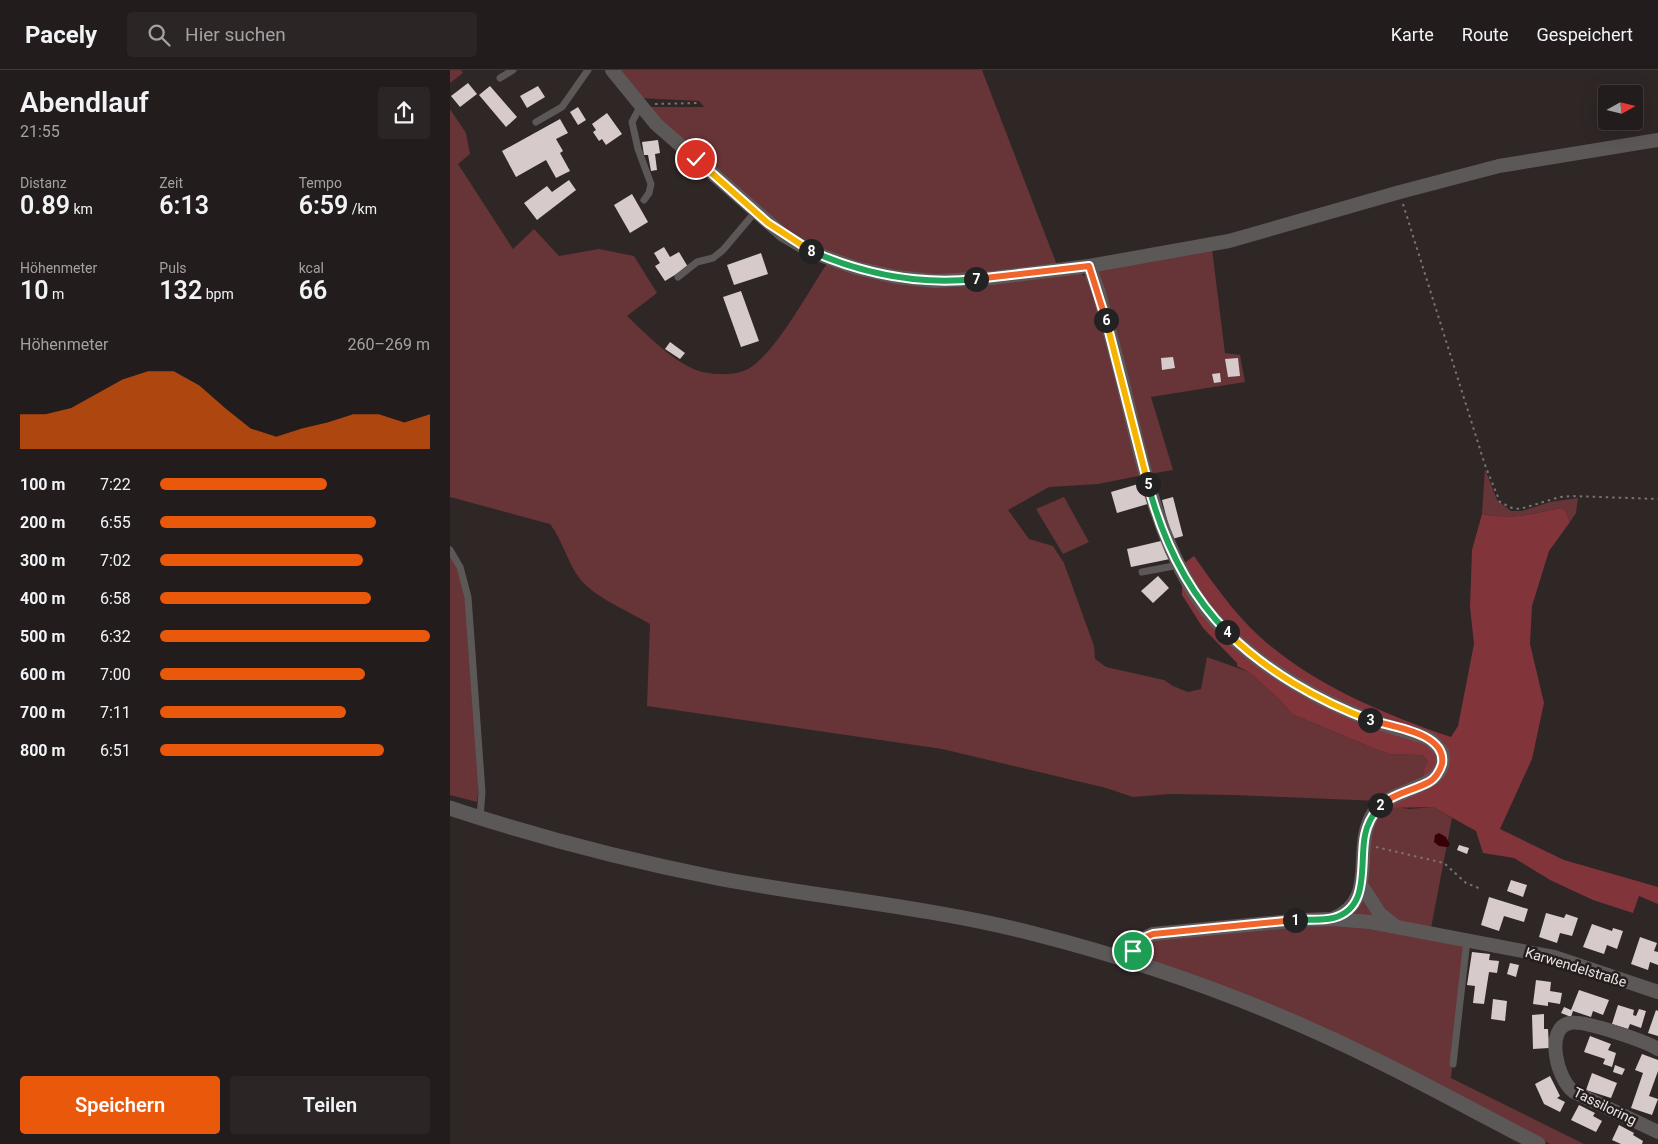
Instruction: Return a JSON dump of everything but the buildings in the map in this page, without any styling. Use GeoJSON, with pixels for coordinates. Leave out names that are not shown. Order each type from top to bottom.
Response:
{"type":"FeatureCollection","features":[{"type":"Feature","properties":{"kind":"street"},"geometry":{"type":"LineString","coordinates":[[612,70],[640,107],[656,124],[783,235],[812,252],[856,268],[896,277],[966,280],[1089,266],[1229,241],[1499,166],[1658,140]]}},
{"type":"Feature","properties":{"kind":"street"},"geometry":{"type":"LineString","coordinates":[[1089,266],[1099,293],[1150,493],[1179,565],[1192,590],[1212,617],[1280,674],[1345,710],[1426,737],[1438,746],[1443,758],[1441,769],[1428,783],[1398,793],[1380,805],[1369,822],[1363,848],[1362,886],[1353,905],[1340,916],[1332,919]]}},
{"type":"Feature","properties":{"kind":"street"},"geometry":{"type":"LineString","coordinates":[[450,808],[480,818],[629,858],[719,878],[972,920],[1033,933],[1130,960],[1233,998],[1370,1057],[1538,1144]]}},
{"type":"Feature","properties":{"kind":"street"},"geometry":{"type":"LineString","coordinates":[[1362,886],[1380,914],[1397,927]]}},
{"type":"Feature","properties":{"kind":"street","name":"Karwendelstraße"},"geometry":{"type":"LineString","coordinates":[[1130,960],[1141,939],[1153,934],[1332,919],[1397,927],[1554,957],[1658,992]]}},
{"type":"Feature","properties":{"kind":"street","name":"Tassiloring"},"geometry":{"type":"LineString","coordinates":[[1658,1049],[1589,1024],[1569,1023],[1563,1026],[1559,1032],[1556,1059],[1566,1086],[1658,1132]]}},
{"type":"Feature","properties":{"kind":"lane"},"geometry":{"type":"LineString","coordinates":[[500,78],[513,70]]}},
{"type":"Feature","properties":{"kind":"lane"},"geometry":{"type":"LineString","coordinates":[[536,122],[562,107],[588,70]]}},
{"type":"Feature","properties":{"kind":"lane"},"geometry":{"type":"LineString","coordinates":[[640,107],[632,122],[638,149],[651,184],[649,193],[644,200]]}},
{"type":"Feature","properties":{"kind":"lane"},"geometry":{"type":"LineString","coordinates":[[678,277],[697,262],[713,258],[756,211]]}},
{"type":"Feature","properties":{"kind":"lane"},"geometry":{"type":"LineString","coordinates":[[450,550],[460,567],[468,596],[481,782],[480,818]]}},
{"type":"Feature","properties":{"kind":"lane"},"geometry":{"type":"LineString","coordinates":[[1142,572],[1179,565]]}},
{"type":"Feature","properties":{"kind":"lane"},"geometry":{"type":"LineString","coordinates":[[1453,1064],[1465,940]]}},
{"type":"Feature","properties":{"kind":"path"},"geometry":{"type":"LineString","coordinates":[[640,107],[645,104],[698,103]]}},
{"type":"Feature","properties":{"kind":"path"},"geometry":{"type":"LineString","coordinates":[[1400,192],[1485,466],[1500,502],[1520,509],[1560,497],[1658,499]]}},
{"type":"Feature","properties":{"kind":"path"},"geometry":{"type":"LineString","coordinates":[[1363,848],[1378,847],[1444,864],[1466,883],[1481,889]]}},
{"type":"Feature","properties":{"kind":"shaded area"},"geometry":{"type":"Polygon","coordinates":[[[450,70],[461,70],[463,73],[450,83],[450,70]]]}},
{"type":"Feature","properties":{"kind":"shaded area"},"geometry":{"type":"Polygon","coordinates":[[[619,70],[982,70],[1057,265],[942,276],[883,271],[828,253],[768,219],[647,107],[704,107],[699,101],[638,98],[619,70]]]}},
{"type":"Feature","properties":{"kind":"shaded area"},"geometry":{"type":"Polygon","coordinates":[[[450,109],[466,133],[470,154],[458,164],[513,249],[534,229],[559,256],[599,249],[634,256],[657,293],[627,316],[670,355],[699,371],[717,374],[737,373],[748,369],[759,361],[781,335],[828,262],[865,275],[1080,273],[1089,279],[1143,475],[1098,484],[1049,487],[1008,510],[1029,539],[1053,546],[1064,563],[1094,646],[1095,659],[1106,667],[1164,680],[1188,692],[1201,689],[1207,657],[1249,672],[1280,700],[1292,714],[1390,754],[1423,755],[1428,762],[1424,776],[1380,801],[1232,795],[1170,794],[1133,797],[1106,788],[942,749],[647,706],[650,624],[603,598],[586,586],[568,559],[550,524],[450,497],[450,109]]]}},
{"type":"Feature","properties":{"kind":"shaded area"},"geometry":{"type":"Polygon","coordinates":[[[1212,249],[1225,353],[1240,355],[1245,382],[1151,397],[1173,470],[1149,474],[1097,274],[1100,268],[1212,249]]]}},
{"type":"Feature","properties":{"kind":"shaded area"},"geometry":{"type":"Polygon","coordinates":[[[1485,469],[1497,500],[1511,511],[1522,511],[1550,502],[1578,498],[1576,513],[1570,522],[1565,510],[1561,508],[1512,516],[1482,514],[1485,469]]]}},
{"type":"Feature","properties":{"kind":"shaded area"},"geometry":{"type":"Polygon","coordinates":[[[1064,497],[1089,542],[1063,554],[1036,509],[1064,497]]]}},
{"type":"Feature","properties":{"kind":"shaded area"},"geometry":{"type":"Polygon","coordinates":[[[1561,508],[1565,510],[1570,522],[1549,551],[1532,606],[1530,644],[1544,703],[1532,759],[1500,829],[1564,860],[1658,887],[1658,904],[1639,896],[1633,913],[1593,900],[1550,880],[1514,858],[1483,853],[1476,831],[1433,807],[1387,808],[1424,776],[1424,770],[1428,762],[1423,755],[1390,754],[1292,714],[1280,700],[1249,672],[1237,666],[1237,663],[1203,628],[1182,595],[1182,565],[1194,556],[1241,618],[1259,636],[1302,669],[1374,708],[1451,737],[1458,726],[1474,644],[1470,607],[1472,550],[1482,514],[1512,516],[1561,508]]]}},
{"type":"Feature","properties":{"kind":"shaded area"},"geometry":{"type":"Polygon","coordinates":[[[450,556],[456,565],[467,602],[479,788],[477,802],[450,795],[450,556]]]}},
{"type":"Feature","properties":{"kind":"shaded area"},"geometry":{"type":"Polygon","coordinates":[[[1385,805],[1409,809],[1433,807],[1452,818],[1431,928],[1396,921],[1380,908],[1368,890],[1367,839],[1385,805]]]}},
{"type":"Feature","properties":{"kind":"shaded area"},"geometry":{"type":"Polygon","coordinates":[[[1439,833],[1446,837],[1450,845],[1447,847],[1439,846],[1434,842],[1435,835],[1439,833]]]}},
{"type":"Feature","properties":{"kind":"shaded area"},"geometry":{"type":"Polygon","coordinates":[[[1363,899],[1378,918],[1351,914],[1363,899]]]}},
{"type":"Feature","properties":{"kind":"shaded area"},"geometry":{"type":"Polygon","coordinates":[[[1348,924],[1464,943],[1451,1078],[1584,1144],[1550,1144],[1447,1092],[1145,960],[1143,949],[1155,937],[1348,924]]]}},
{"type":"Feature","properties":{"kind":"route"},"geometry":{"type":"LineString","coordinates":[[696,159],[783,235],[812,252],[856,268],[896,277],[966,280],[1089,266],[1099,293],[1150,493],[1171,548],[1192,590],[1212,617],[1280,674],[1345,710],[1370,720],[1426,737],[1432,740],[1442,752],[1441,769],[1433,779],[1428,783],[1388,798],[1374,813],[1365,834],[1362,886],[1357,900],[1340,916],[1332,919],[1301,920],[1153,934],[1141,939],[1133,951]]}}]}
